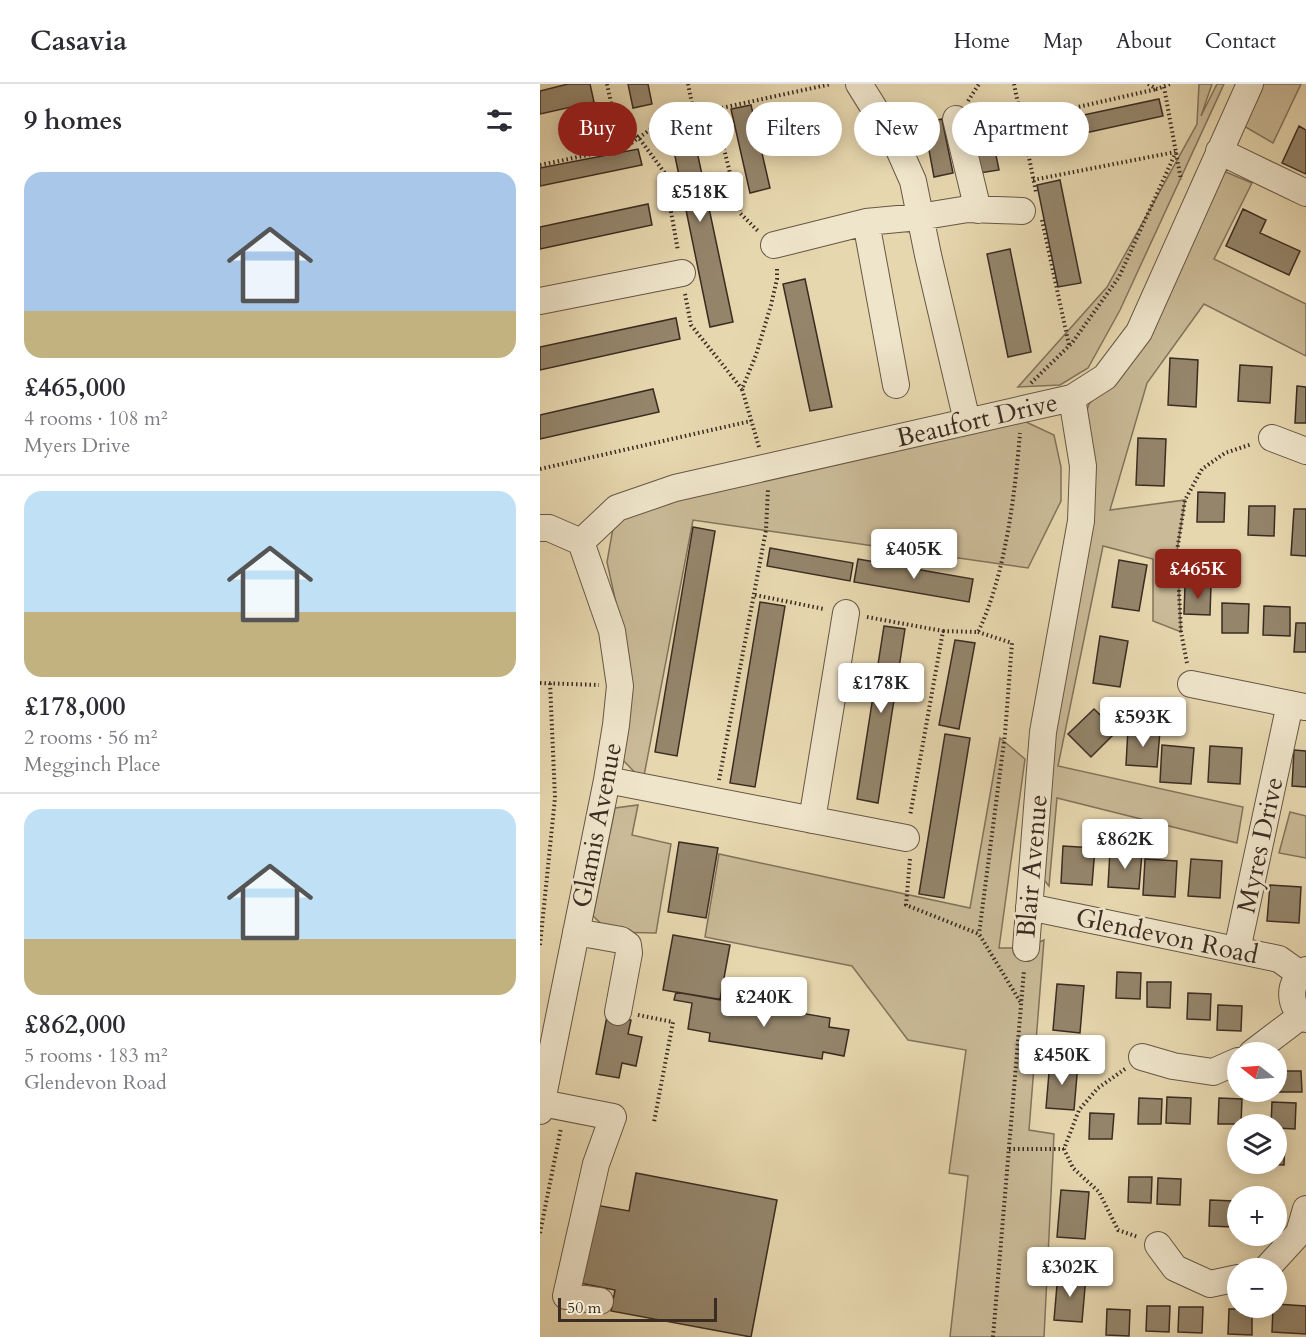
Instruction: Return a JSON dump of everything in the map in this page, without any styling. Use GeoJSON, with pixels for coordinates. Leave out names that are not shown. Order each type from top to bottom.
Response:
{"type":"FeatureCollection","features":[{"type":"Feature","properties":{"kind":"street"},"geometry":{"type":"LineString","coordinates":[[859,84],[901,154],[913,181],[919,217],[967,421]]}},
{"type":"Feature","properties":{"kind":"street","name":"Beaufort Drive"},"geometry":{"type":"LineString","coordinates":[[581,542],[617,508],[675,488],[1072,398],[1106,377],[1139,332],[1250,84]]}},
{"type":"Feature","properties":{"kind":"street"},"geometry":{"type":"LineString","coordinates":[[1219,151],[1306,193]]}},
{"type":"Feature","properties":{"kind":"street"},"geometry":{"type":"LineString","coordinates":[[969,156],[978,210]]}},
{"type":"Feature","properties":{"kind":"street"},"geometry":{"type":"LineString","coordinates":[[774,245],[866,222],[968,209],[1022,211]]}},
{"type":"Feature","properties":{"kind":"street"},"geometry":{"type":"LineString","coordinates":[[866,222],[896,385]]}},
{"type":"Feature","properties":{"kind":"street"},"geometry":{"type":"LineString","coordinates":[[540,301],[682,273]]}},
{"type":"Feature","properties":{"kind":"street","name":"Blair Avenue"},"geometry":{"type":"LineString","coordinates":[[1026,948],[1043,732],[1081,520],[1083,466],[1072,398]]}},
{"type":"Feature","properties":{"kind":"street"},"geometry":{"type":"LineString","coordinates":[[1272,438],[1306,451]]}},
{"type":"Feature","properties":{"kind":"street"},"geometry":{"type":"LineString","coordinates":[[540,528],[549,528],[581,542]]}},
{"type":"Feature","properties":{"kind":"street","name":"Glamis Avenue"},"geometry":{"type":"LineString","coordinates":[[541,1107],[607,780],[620,686],[612,631],[581,542]]}},
{"type":"Feature","properties":{"kind":"street"},"geometry":{"type":"LineString","coordinates":[[812,820],[846,613]]}},
{"type":"Feature","properties":{"kind":"street"},"geometry":{"type":"LineString","coordinates":[[1191,684],[1298,705]]}},
{"type":"Feature","properties":{"kind":"street","name":"Myres Drive"},"geometry":{"type":"LineString","coordinates":[[1237,950],[1298,705]]}},
{"type":"Feature","properties":{"kind":"street"},"geometry":{"type":"LineString","coordinates":[[607,780],[906,838]]}},
{"type":"Feature","properties":{"kind":"street","name":"Glendevon Road"},"geometry":{"type":"LineString","coordinates":[[1029,907],[1279,959],[1303,972],[1293,986],[1292,998],[1303,1017]]}},
{"type":"Feature","properties":{"kind":"street"},"geometry":{"type":"LineString","coordinates":[[576,932],[621,940],[628,945],[630,953],[618,1011]]}},
{"type":"Feature","properties":{"kind":"street"},"geometry":{"type":"LineString","coordinates":[[1268,1042],[1303,1017]]}},
{"type":"Feature","properties":{"kind":"street"},"geometry":{"type":"LineString","coordinates":[[1143,1057],[1173,1066],[1213,1072],[1227,1066]]}},
{"type":"Feature","properties":{"kind":"street"},"geometry":{"type":"LineString","coordinates":[[541,1107],[613,1117],[596,1164],[566,1296],[600,1301]]}},
{"type":"Feature","properties":{"kind":"street"},"geometry":{"type":"LineString","coordinates":[[1276,1258],[1299,1233],[1306,1209]]}},
{"type":"Feature","properties":{"kind":"street"},"geometry":{"type":"LineString","coordinates":[[1158,1245],[1175,1268],[1210,1284],[1227,1280]]}},
{"type":"Feature","properties":{"kind":"path"},"geometry":{"type":"LineString","coordinates":[[607,84],[615,117],[639,138],[664,172],[691,325],[742,389],[765,468],[769,494],[755,595],[715,802]]}},
{"type":"Feature","properties":{"kind":"path"},"geometry":{"type":"LineString","coordinates":[[688,84],[692,102]]}},
{"type":"Feature","properties":{"kind":"path"},"geometry":{"type":"LineString","coordinates":[[734,106],[831,84]]}},
{"type":"Feature","properties":{"kind":"path"},"geometry":{"type":"LineString","coordinates":[[1148,84],[1157,89]]}},
{"type":"Feature","properties":{"kind":"path"},"geometry":{"type":"LineString","coordinates":[[1089,104],[1170,84]]}},
{"type":"Feature","properties":{"kind":"path"},"geometry":{"type":"LineString","coordinates":[[1164,87],[1189,219]]}},
{"type":"Feature","properties":{"kind":"path"},"geometry":{"type":"LineString","coordinates":[[540,165],[626,147],[649,131]]}},
{"type":"Feature","properties":{"kind":"path"},"geometry":{"type":"LineString","coordinates":[[1034,180],[1176,152]]}},
{"type":"Feature","properties":{"kind":"path"},"geometry":{"type":"LineString","coordinates":[[978,632],[986,616],[999,569],[1015,488],[1023,390],[1072,343],[1119,277],[1176,152]]}},
{"type":"Feature","properties":{"kind":"path"},"geometry":{"type":"LineString","coordinates":[[726,156],[740,213],[774,245],[777,262],[777,279],[756,354],[742,389]]}},
{"type":"Feature","properties":{"kind":"path"},"geometry":{"type":"LineString","coordinates":[[540,469],[751,421]]}},
{"type":"Feature","properties":{"kind":"path"},"geometry":{"type":"LineString","coordinates":[[1191,684],[1181,632],[1177,550],[1185,500],[1202,469],[1225,453],[1272,438]]}},
{"type":"Feature","properties":{"kind":"path"},"geometry":{"type":"LineString","coordinates":[[755,595],[943,631],[978,632],[1012,643],[1005,734],[978,934]]}},
{"type":"Feature","properties":{"kind":"path"},"geometry":{"type":"LineString","coordinates":[[943,631],[906,838],[910,860],[906,905],[978,934],[1021,1003]]}},
{"type":"Feature","properties":{"kind":"path"},"geometry":{"type":"LineString","coordinates":[[540,945],[555,798],[550,682]]}},
{"type":"Feature","properties":{"kind":"path"},"geometry":{"type":"LineString","coordinates":[[540,683],[620,686]]}},
{"type":"Feature","properties":{"kind":"path","name":"Blair Avenue"},"geometry":{"type":"LineString","coordinates":[[993,1337],[1026,948]]}},
{"type":"Feature","properties":{"kind":"path"},"geometry":{"type":"LineString","coordinates":[[618,1011],[673,1022],[654,1122]]}},
{"type":"Feature","properties":{"kind":"path"},"geometry":{"type":"LineString","coordinates":[[1143,1057],[1098,1088],[1079,1110],[1064,1149],[1073,1168],[1099,1192],[1118,1230],[1158,1245]]}},
{"type":"Feature","properties":{"kind":"path"},"geometry":{"type":"LineString","coordinates":[[1009,1149],[1064,1149]]}},
{"type":"Feature","properties":{"kind":"shaded area"},"geometry":{"type":"Polygon","coordinates":[[[1199,84],[1212,84],[1201,116],[1217,84],[1224,84],[1120,310],[1088,368],[1060,385],[1018,387],[1107,287],[1197,124],[1199,84]]]}},
{"type":"Feature","properties":{"kind":"shaded area"},"geometry":{"type":"Polygon","coordinates":[[[1261,84],[1301,84],[1273,143],[1242,125],[1261,84]]]}},
{"type":"Feature","properties":{"kind":"shaded area"},"geometry":{"type":"Polygon","coordinates":[[[1221,170],[1252,183],[1214,259],[1306,304],[1306,356],[1204,304],[1147,383],[1110,510],[1185,500],[1177,551],[1181,632],[1153,621],[1153,559],[1103,546],[1058,766],[1243,807],[1237,843],[1057,798],[1049,886],[1040,875],[1082,425],[1089,404],[1138,349],[1221,170]]]}},
{"type":"Feature","properties":{"kind":"shaded area"},"geometry":{"type":"Polygon","coordinates":[[[1024,421],[1054,435],[1061,467],[1061,501],[1028,568],[693,520],[643,781],[621,758],[626,649],[607,562],[613,528],[631,512],[753,479],[1024,421]]]}},
{"type":"Feature","properties":{"kind":"shaded area"},"geometry":{"type":"Polygon","coordinates":[[[1000,738],[1025,759],[999,948],[1026,948],[1044,940],[1029,1130],[1054,1134],[1044,1337],[950,1337],[968,1176],[949,1173],[966,1050],[908,1040],[852,966],[705,937],[719,854],[970,908],[1000,738]]]}},
{"type":"Feature","properties":{"kind":"shaded area"},"geometry":{"type":"Polygon","coordinates":[[[638,805],[632,835],[671,844],[656,933],[610,932],[593,916],[615,808],[638,805]]]}},
{"type":"Feature","properties":{"kind":"shaded area"},"geometry":{"type":"Polygon","coordinates":[[[1290,812],[1306,816],[1306,858],[1279,853],[1290,812]]]}},
{"type":"Feature","properties":{"kind":"building"},"geometry":{"type":"Polygon","coordinates":[[[568,84],[590,84],[594,102],[558,102],[558,110],[540,114],[540,91],[568,84]]]}},
{"type":"Feature","properties":{"kind":"building"},"geometry":{"type":"Polygon","coordinates":[[[628,84],[648,84],[652,102],[637,107],[637,102],[632,102],[628,84]]]}},
{"type":"Feature","properties":{"kind":"building"},"geometry":{"type":"Polygon","coordinates":[[[1159,99],[1163,116],[1089,132],[1089,114],[1159,99]]]}},
{"type":"Feature","properties":{"kind":"building"},"geometry":{"type":"Polygon","coordinates":[[[746,106],[746,156],[763,156],[770,188],[750,193],[734,122],[734,108],[746,106]]]}},
{"type":"Feature","properties":{"kind":"building"},"geometry":{"type":"Polygon","coordinates":[[[940,119],[942,119],[953,173],[934,177],[930,156],[940,156],[940,119]]]}},
{"type":"Feature","properties":{"kind":"building"},"geometry":{"type":"Polygon","coordinates":[[[1299,126],[1306,130],[1306,174],[1282,163],[1299,126]]]}},
{"type":"Feature","properties":{"kind":"building"},"geometry":{"type":"Polygon","coordinates":[[[637,149],[642,165],[540,186],[540,168],[602,156],[637,156],[637,149]]]}},
{"type":"Feature","properties":{"kind":"building"},"geometry":{"type":"Polygon","coordinates":[[[675,156],[698,156],[733,322],[710,327],[675,156]]]}},
{"type":"Feature","properties":{"kind":"building"},"geometry":{"type":"Polygon","coordinates":[[[977,156],[996,156],[999,170],[980,173],[977,156]]]}},
{"type":"Feature","properties":{"kind":"building"},"geometry":{"type":"Polygon","coordinates":[[[1060,180],[1081,283],[1058,287],[1037,185],[1060,180]]]}},
{"type":"Feature","properties":{"kind":"building"},"geometry":{"type":"Polygon","coordinates":[[[648,204],[652,225],[540,249],[540,227],[648,204]]]}},
{"type":"Feature","properties":{"kind":"building"},"geometry":{"type":"Polygon","coordinates":[[[1243,209],[1266,220],[1260,233],[1300,251],[1289,275],[1226,246],[1243,209]]]}},
{"type":"Feature","properties":{"kind":"building"},"geometry":{"type":"Polygon","coordinates":[[[1010,249],[1031,352],[1008,357],[987,254],[1010,249]]]}},
{"type":"Feature","properties":{"kind":"building"},"geometry":{"type":"Polygon","coordinates":[[[805,279],[832,407],[810,411],[783,284],[805,279]]]}},
{"type":"Feature","properties":{"kind":"building"},"geometry":{"type":"Polygon","coordinates":[[[676,318],[680,339],[540,370],[540,347],[676,318]]]}},
{"type":"Feature","properties":{"kind":"building"},"geometry":{"type":"Polygon","coordinates":[[[1170,358],[1198,360],[1196,407],[1168,405],[1170,358]]]}},
{"type":"Feature","properties":{"kind":"building"},"geometry":{"type":"Polygon","coordinates":[[[1240,365],[1272,367],[1270,403],[1238,401],[1240,365]]]}},
{"type":"Feature","properties":{"kind":"building"},"geometry":{"type":"Polygon","coordinates":[[[1297,386],[1306,387],[1306,423],[1295,423],[1297,386]]]}},
{"type":"Feature","properties":{"kind":"building"},"geometry":{"type":"Polygon","coordinates":[[[653,389],[659,412],[540,439],[540,415],[653,389]]]}},
{"type":"Feature","properties":{"kind":"building"},"geometry":{"type":"Polygon","coordinates":[[[1138,438],[1166,439],[1164,486],[1136,485],[1138,438]]]}},
{"type":"Feature","properties":{"kind":"building"},"geometry":{"type":"Polygon","coordinates":[[[1198,492],[1225,493],[1224,522],[1197,522],[1198,492]]]}},
{"type":"Feature","properties":{"kind":"building"},"geometry":{"type":"Polygon","coordinates":[[[1249,506],[1275,506],[1274,536],[1248,535],[1249,506]]]}},
{"type":"Feature","properties":{"kind":"building"},"geometry":{"type":"Polygon","coordinates":[[[1294,509],[1306,509],[1306,556],[1291,555],[1294,509]]]}},
{"type":"Feature","properties":{"kind":"building"},"geometry":{"type":"Polygon","coordinates":[[[693,527],[715,531],[677,756],[655,752],[693,527]]]}},
{"type":"Feature","properties":{"kind":"building"},"geometry":{"type":"Polygon","coordinates":[[[770,548],[853,563],[850,581],[767,566],[770,548]]]}},
{"type":"Feature","properties":{"kind":"building"},"geometry":{"type":"Polygon","coordinates":[[[858,559],[973,579],[969,602],[854,582],[858,559]]]}},
{"type":"Feature","properties":{"kind":"building"},"geometry":{"type":"Polygon","coordinates":[[[1119,560],[1147,565],[1139,611],[1112,607],[1119,560]]]}},
{"type":"Feature","properties":{"kind":"building"},"geometry":{"type":"Polygon","coordinates":[[[1185,585],[1211,585],[1210,615],[1184,614],[1185,585]]]}},
{"type":"Feature","properties":{"kind":"building"},"geometry":{"type":"Polygon","coordinates":[[[760,602],[785,606],[755,787],[730,783],[760,602]]]}},
{"type":"Feature","properties":{"kind":"building"},"geometry":{"type":"Polygon","coordinates":[[[1222,603],[1249,604],[1248,633],[1222,633],[1222,603]]]}},
{"type":"Feature","properties":{"kind":"building"},"geometry":{"type":"Polygon","coordinates":[[[1264,606],[1290,607],[1290,636],[1263,635],[1264,606]]]}},
{"type":"Feature","properties":{"kind":"building"},"geometry":{"type":"Polygon","coordinates":[[[1296,623],[1306,623],[1306,652],[1294,652],[1296,623]]]}},
{"type":"Feature","properties":{"kind":"building"},"geometry":{"type":"Polygon","coordinates":[[[884,626],[905,629],[878,803],[857,799],[884,626]]]}},
{"type":"Feature","properties":{"kind":"building"},"geometry":{"type":"Polygon","coordinates":[[[1100,636],[1128,641],[1120,687],[1093,683],[1100,636]]]}},
{"type":"Feature","properties":{"kind":"building"},"geometry":{"type":"Polygon","coordinates":[[[955,640],[975,643],[959,729],[939,725],[955,640]]]}},
{"type":"Feature","properties":{"kind":"building"},"geometry":{"type":"Polygon","coordinates":[[[1094,709],[1117,731],[1091,757],[1068,734],[1094,709]]]}},
{"type":"Feature","properties":{"kind":"building"},"geometry":{"type":"Polygon","coordinates":[[[1128,729],[1160,731],[1157,767],[1126,765],[1128,729]]]}},
{"type":"Feature","properties":{"kind":"building"},"geometry":{"type":"Polygon","coordinates":[[[945,734],[970,738],[944,898],[919,894],[945,734]]]}},
{"type":"Feature","properties":{"kind":"building"},"geometry":{"type":"Polygon","coordinates":[[[1162,745],[1194,748],[1191,784],[1160,782],[1162,745]]]}},
{"type":"Feature","properties":{"kind":"building"},"geometry":{"type":"Polygon","coordinates":[[[1210,746],[1242,748],[1240,784],[1208,782],[1210,746]]]}},
{"type":"Feature","properties":{"kind":"building"},"geometry":{"type":"Polygon","coordinates":[[[1294,750],[1306,751],[1306,787],[1292,786],[1294,750]]]}},
{"type":"Feature","properties":{"kind":"building"},"geometry":{"type":"Polygon","coordinates":[[[679,842],[718,848],[706,918],[668,912],[679,842]]]}},
{"type":"Feature","properties":{"kind":"building"},"geometry":{"type":"Polygon","coordinates":[[[1063,846],[1095,848],[1092,885],[1061,883],[1063,846]]]}},
{"type":"Feature","properties":{"kind":"building"},"geometry":{"type":"Polygon","coordinates":[[[1110,851],[1142,853],[1139,889],[1108,887],[1110,851]]]}},
{"type":"Feature","properties":{"kind":"building"},"geometry":{"type":"Polygon","coordinates":[[[1145,859],[1177,861],[1175,897],[1143,895],[1145,859]]]}},
{"type":"Feature","properties":{"kind":"building"},"geometry":{"type":"Polygon","coordinates":[[[1191,859],[1222,861],[1220,898],[1188,896],[1191,859]]]}},
{"type":"Feature","properties":{"kind":"building"},"geometry":{"type":"Polygon","coordinates":[[[1270,885],[1301,887],[1299,923],[1267,921],[1270,885]]]}},
{"type":"Feature","properties":{"kind":"building"},"geometry":{"type":"Polygon","coordinates":[[[673,935],[730,945],[720,1000],[663,990],[673,935]]]}},
{"type":"Feature","properties":{"kind":"building"},"geometry":{"type":"Polygon","coordinates":[[[1117,972],[1141,973],[1140,999],[1116,998],[1117,972]]]}},
{"type":"Feature","properties":{"kind":"building"},"geometry":{"type":"Polygon","coordinates":[[[1147,982],[1171,982],[1170,1008],[1147,1007],[1147,982]]]}},
{"type":"Feature","properties":{"kind":"building"},"geometry":{"type":"Polygon","coordinates":[[[1057,984],[1084,986],[1080,1033],[1053,1030],[1057,984]]]}},
{"type":"Feature","properties":{"kind":"building"},"geometry":{"type":"Polygon","coordinates":[[[676,992],[830,1018],[829,1027],[849,1030],[844,1056],[823,1052],[822,1059],[709,1041],[710,1033],[688,1029],[692,1003],[674,1000],[676,992]]]}},
{"type":"Feature","properties":{"kind":"building"},"geometry":{"type":"Polygon","coordinates":[[[1188,993],[1211,994],[1210,1020],[1187,1019],[1188,993]]]}},
{"type":"Feature","properties":{"kind":"building"},"geometry":{"type":"Polygon","coordinates":[[[1218,1005],[1242,1006],[1241,1031],[1217,1030],[1218,1005]]]}},
{"type":"Feature","properties":{"kind":"building"},"geometry":{"type":"Polygon","coordinates":[[[607,1016],[631,1020],[628,1034],[642,1037],[636,1066],[622,1063],[619,1078],[596,1074],[607,1016]]]}},
{"type":"Feature","properties":{"kind":"building"},"geometry":{"type":"Polygon","coordinates":[[[1050,1061],[1078,1063],[1074,1110],[1046,1108],[1050,1061]]]}},
{"type":"Feature","properties":{"kind":"building"},"geometry":{"type":"Polygon","coordinates":[[[1287,1071],[1301,1071],[1302,1092],[1287,1092],[1287,1071]]]}},
{"type":"Feature","properties":{"kind":"building"},"geometry":{"type":"Polygon","coordinates":[[[1167,1097],[1191,1098],[1190,1124],[1166,1123],[1167,1097]]]}},
{"type":"Feature","properties":{"kind":"building"},"geometry":{"type":"Polygon","coordinates":[[[1139,1098],[1162,1099],[1161,1124],[1138,1124],[1139,1098]]]}},
{"type":"Feature","properties":{"kind":"building"},"geometry":{"type":"Polygon","coordinates":[[[1219,1098],[1227,1098],[1227,1102],[1242,1102],[1241,1114],[1227,1114],[1227,1124],[1218,1124],[1219,1098]]]}},
{"type":"Feature","properties":{"kind":"building"},"geometry":{"type":"Polygon","coordinates":[[[1272,1102],[1296,1103],[1295,1129],[1287,1129],[1287,1114],[1271,1114],[1272,1102]]]}},
{"type":"Feature","properties":{"kind":"building"},"geometry":{"type":"Polygon","coordinates":[[[1090,1113],[1114,1114],[1112,1139],[1089,1139],[1090,1113]]]}},
{"type":"Feature","properties":{"kind":"building"},"geometry":{"type":"Polygon","coordinates":[[[636,1173],[777,1200],[751,1337],[611,1311],[615,1290],[575,1282],[590,1204],[629,1211],[636,1173]]]}},
{"type":"Feature","properties":{"kind":"building"},"geometry":{"type":"Polygon","coordinates":[[[1129,1177],[1152,1177],[1151,1203],[1128,1202],[1129,1177]]]}},
{"type":"Feature","properties":{"kind":"building"},"geometry":{"type":"Polygon","coordinates":[[[1158,1178],[1181,1179],[1180,1205],[1157,1204],[1158,1178]]]}},
{"type":"Feature","properties":{"kind":"building"},"geometry":{"type":"Polygon","coordinates":[[[1061,1190],[1089,1192],[1085,1239],[1057,1237],[1061,1190]]]}},
{"type":"Feature","properties":{"kind":"building"},"geometry":{"type":"Polygon","coordinates":[[[1210,1200],[1227,1201],[1227,1227],[1209,1226],[1210,1200]]]}},
{"type":"Feature","properties":{"kind":"building"},"geometry":{"type":"Polygon","coordinates":[[[1058,1273],[1086,1276],[1082,1322],[1054,1320],[1058,1273]]]}},
{"type":"Feature","properties":{"kind":"building"},"geometry":{"type":"Polygon","coordinates":[[[1287,1305],[1306,1306],[1306,1334],[1272,1332],[1273,1318],[1287,1318],[1287,1305]]]}},
{"type":"Feature","properties":{"kind":"building"},"geometry":{"type":"Polygon","coordinates":[[[1147,1306],[1170,1306],[1169,1332],[1146,1331],[1147,1306]]]}},
{"type":"Feature","properties":{"kind":"building"},"geometry":{"type":"Polygon","coordinates":[[[1179,1307],[1203,1307],[1202,1333],[1178,1332],[1179,1307]]]}},
{"type":"Feature","properties":{"kind":"building"},"geometry":{"type":"Polygon","coordinates":[[[1107,1309],[1130,1310],[1129,1336],[1106,1335],[1107,1309]]]}},
{"type":"Feature","properties":{"kind":"building"},"geometry":{"type":"Polygon","coordinates":[[[1229,1318],[1252,1318],[1252,1335],[1228,1334],[1229,1318]]]}}]}
